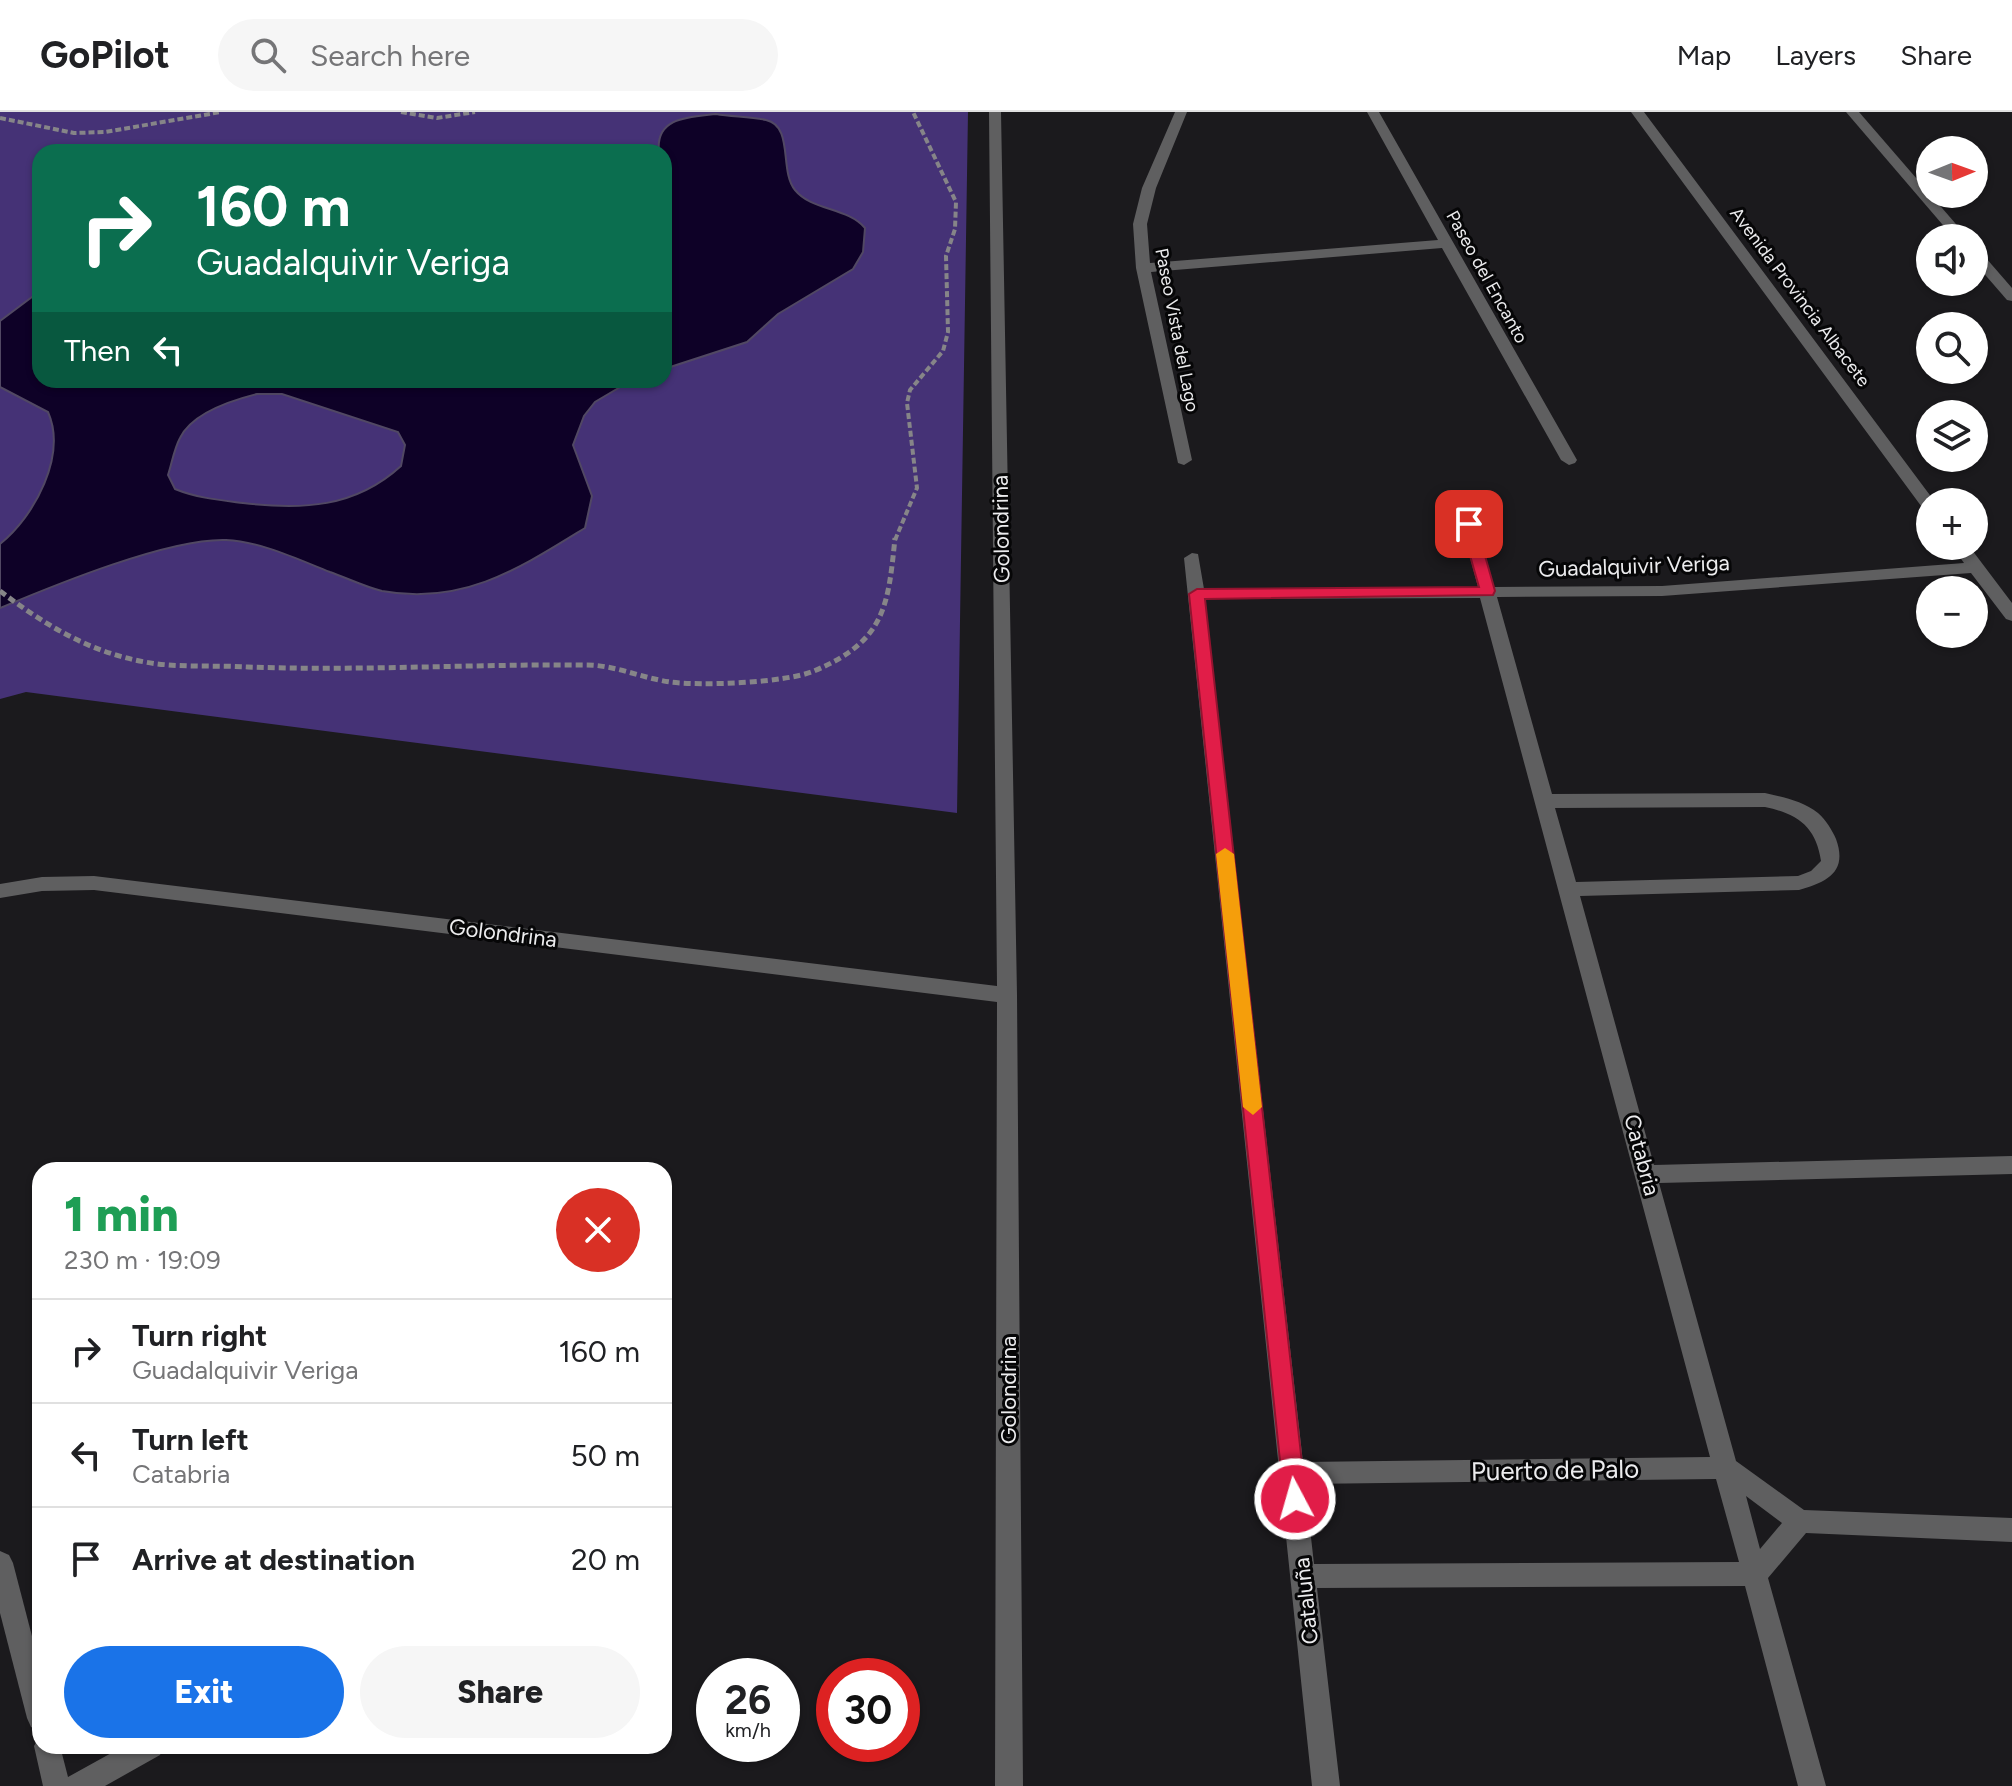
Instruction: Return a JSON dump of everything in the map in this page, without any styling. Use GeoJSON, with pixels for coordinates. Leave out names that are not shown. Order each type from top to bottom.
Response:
{"type":"FeatureCollection","features":[{"type":"Feature","properties":{"kind":"street","name":"Golondrina"},"geometry":{"type":"LineString","coordinates":[[995,112],[1007,995],[1009,1786]]}},
{"type":"Feature","properties":{"kind":"street","name":"Paseo del Encanto"},"geometry":{"type":"LineString","coordinates":[[1373,112],[1569,460]]}},
{"type":"Feature","properties":{"kind":"street","name":"Avenida Provincia Albacete"},"geometry":{"type":"LineString","coordinates":[[1637,112],[1917,488]]}},
{"type":"Feature","properties":{"kind":"street"},"geometry":{"type":"LineString","coordinates":[[1852,112],[1949,224]]}},
{"type":"Feature","properties":{"kind":"street","name":"Paseo Vista del Lago"},"geometry":{"type":"LineString","coordinates":[[1177,114],[1142,207],[1143,268],[1184,460]]}},
{"type":"Feature","properties":{"kind":"street"},"geometry":{"type":"LineString","coordinates":[[1143,268],[1447,243]]}},
{"type":"Feature","properties":{"kind":"street"},"geometry":{"type":"LineString","coordinates":[[1988,269],[2012,297]]}},
{"type":"Feature","properties":{"kind":"street","name":"Catabria"},"geometry":{"type":"LineString","coordinates":[[1469,524],[1571,889],[1812,1786]]}},
{"type":"Feature","properties":{"kind":"street","name":"Cataluña"},"geometry":{"type":"LineString","coordinates":[[1192,558],[1326,1786]]}},
{"type":"Feature","properties":{"kind":"street"},"geometry":{"type":"LineString","coordinates":[[1970,560],[2012,615]]}},
{"type":"Feature","properties":{"kind":"street","name":"Guadalquivir Veriga"},"geometry":{"type":"LineString","coordinates":[[1197,594],[1662,591],[1975,567]]}},
{"type":"Feature","properties":{"kind":"street"},"geometry":{"type":"LineString","coordinates":[[1547,801],[1765,800],[1792,805],[1810,817],[1821,826],[1830,844],[1831,863],[1818,876],[1799,883],[1571,889]]}},
{"type":"Feature","properties":{"kind":"street","name":"Golondrina"},"geometry":{"type":"LineString","coordinates":[[0,891],[42,884],[94,883],[1007,995]]}},
{"type":"Feature","properties":{"kind":"street"},"geometry":{"type":"LineString","coordinates":[[1647,1174],[2012,1165]]}},
{"type":"Feature","properties":{"kind":"street"},"geometry":{"type":"LineString","coordinates":[[1726,1468],[1800,1521],[2012,1530]]}},
{"type":"Feature","properties":{"kind":"street","name":"Puerto de Palo"},"geometry":{"type":"LineString","coordinates":[[1292,1473],[1726,1468]]}},
{"type":"Feature","properties":{"kind":"street"},"geometry":{"type":"LineString","coordinates":[[1303,1576],[1755,1574],[1800,1521]]}},
{"type":"Feature","properties":{"kind":"street"},"geometry":{"type":"LineString","coordinates":[[0,1563],[32,1687]]}},
{"type":"Feature","properties":{"kind":"street"},"geometry":{"type":"LineString","coordinates":[[49,1754],[57,1786]]}},
{"type":"Feature","properties":{"kind":"street"},"geometry":{"type":"LineString","coordinates":[[78,1786],[136,1754]]}},
{"type":"Feature","properties":{"kind":"path"},"geometry":{"type":"LineString","coordinates":[[0,118],[74,133],[105,132],[221,112]]}},
{"type":"Feature","properties":{"kind":"path"},"geometry":{"type":"LineString","coordinates":[[401,112],[437,118],[475,112]]}},
{"type":"Feature","properties":{"kind":"path"},"geometry":{"type":"LineString","coordinates":[[0,591],[42,623],[100,652],[148,663],[340,670],[591,665],[671,682],[754,681],[812,672],[857,647],[873,632],[889,598],[896,532],[917,488],[907,403],[910,390],[943,351],[948,332],[946,256],[955,229],[956,202],[913,112]]}},
{"type":"Feature","properties":{"kind":"shaded area"},"geometry":{"type":"Polygon","coordinates":[[[0,112],[968,112],[957,813],[26,692],[0,699],[0,112]]]}},
{"type":"Feature","properties":{"kind":"shaded area"},"geometry":{"type":"Polygon","coordinates":[[[716,114],[766,120],[775,124],[783,140],[790,182],[795,190],[811,202],[858,221],[865,228],[863,252],[853,269],[778,314],[747,342],[672,366],[672,144],[659,144],[659,140],[668,125],[695,116],[716,114]]]}},
{"type":"Feature","properties":{"kind":"shaded area"},"geometry":{"type":"Polygon","coordinates":[[[32,297],[32,388],[619,388],[595,402],[584,416],[573,445],[592,496],[585,528],[490,580],[439,593],[382,591],[266,548],[239,541],[202,541],[144,555],[0,608],[0,544],[25,518],[44,484],[53,447],[53,429],[48,412],[0,387],[0,321],[32,297]],[[257,394],[214,409],[194,421],[178,442],[168,475],[175,489],[200,497],[286,506],[327,503],[365,490],[401,466],[405,445],[398,432],[282,394],[257,394]]]}},
{"type":"Feature","properties":{"kind":"slow traffic"},"geometry":{"type":"LineString","coordinates":[[1225,854],[1253,1107]]}},
{"type":"Feature","properties":{"kind":"route"},"geometry":{"type":"LineString","coordinates":[[1295,1499],[1197,594],[1488,591],[1469,524]]}}]}
